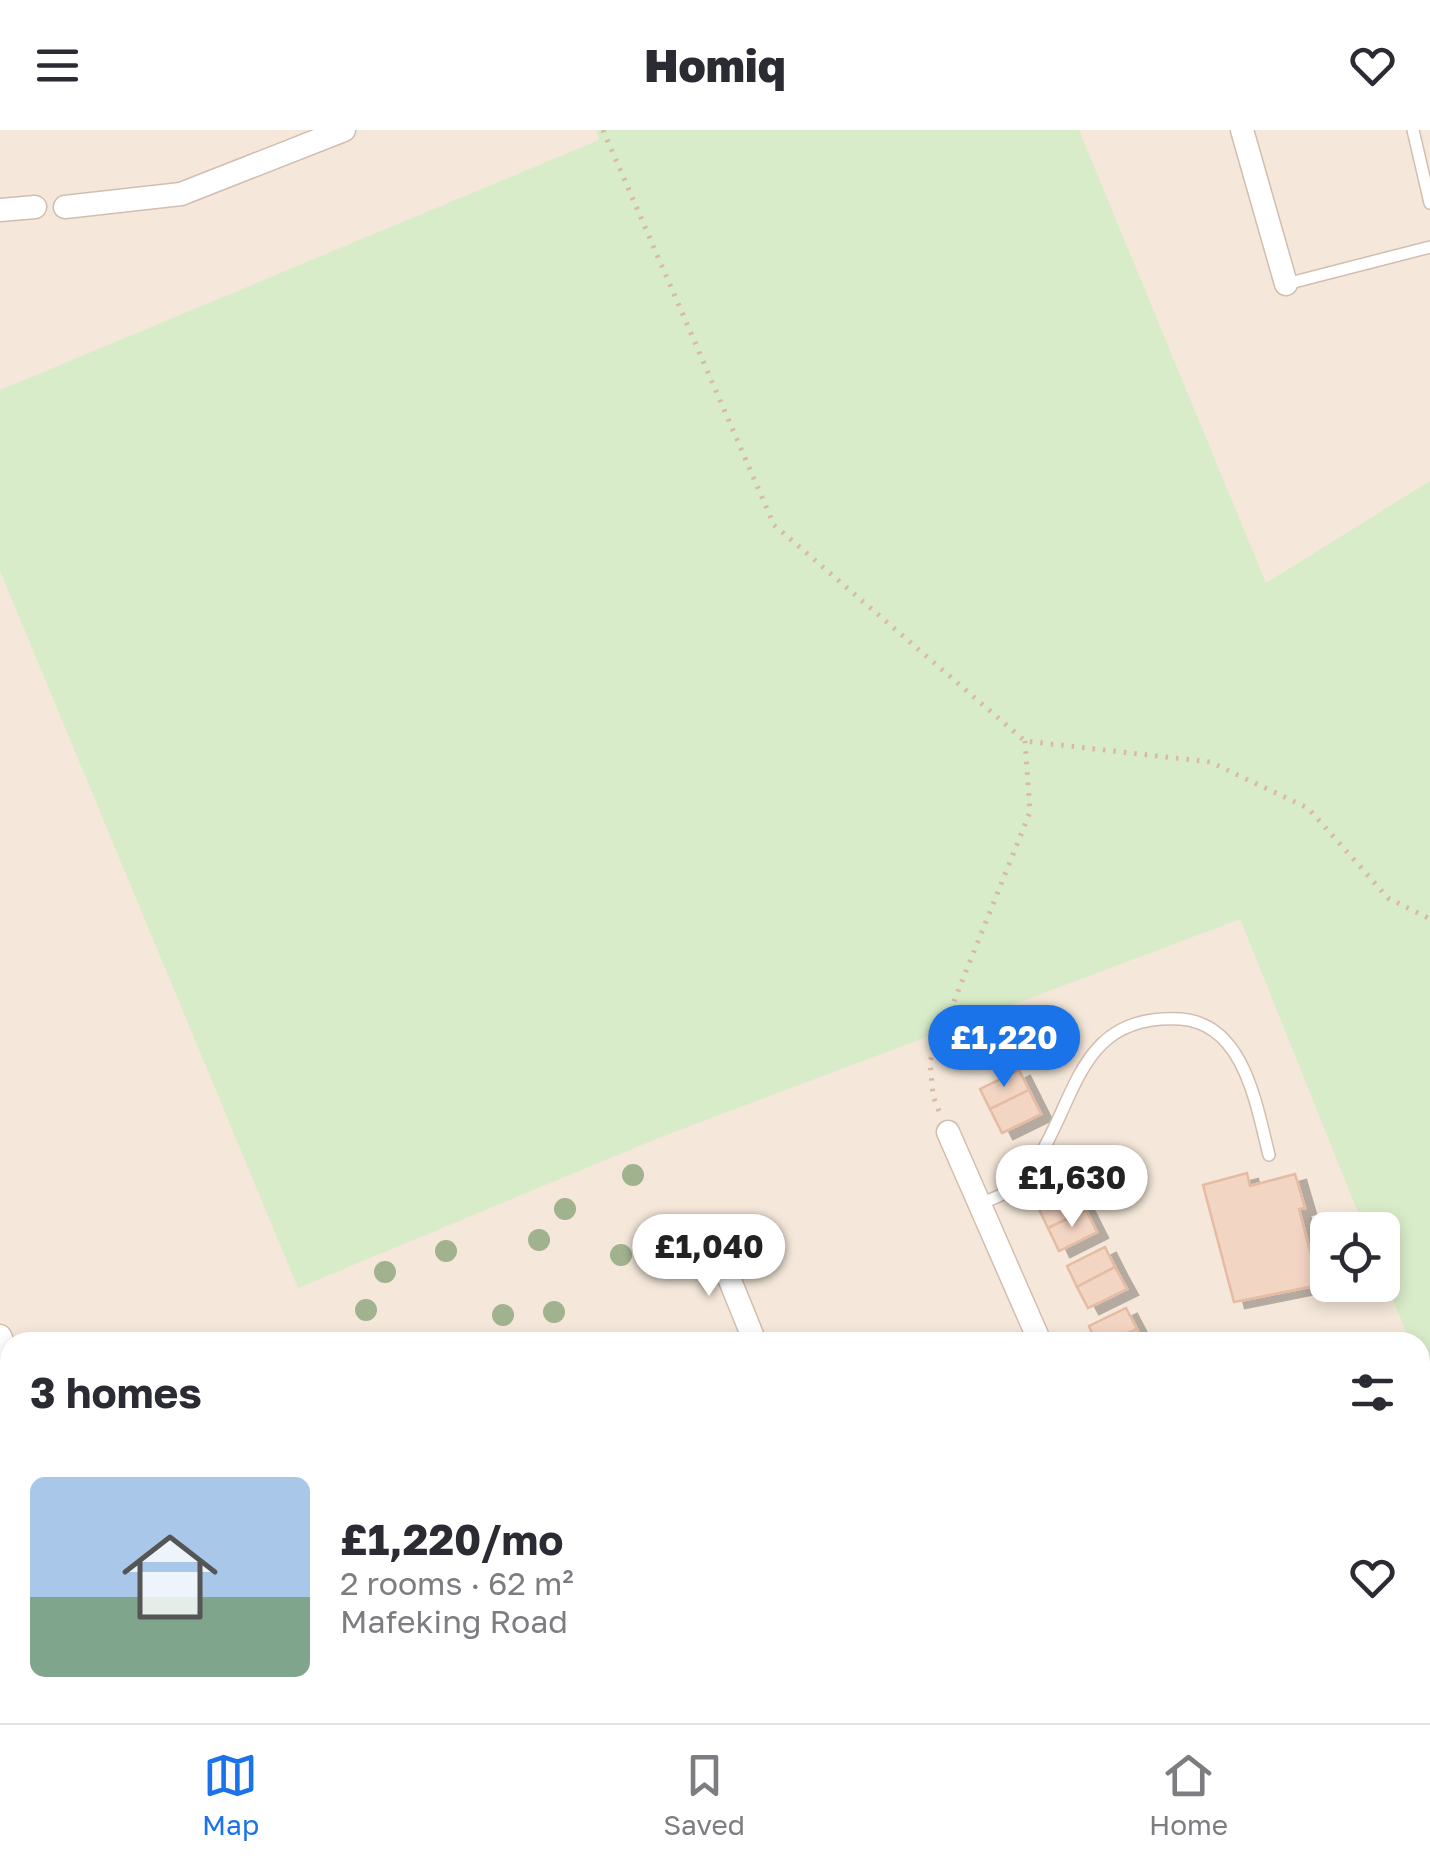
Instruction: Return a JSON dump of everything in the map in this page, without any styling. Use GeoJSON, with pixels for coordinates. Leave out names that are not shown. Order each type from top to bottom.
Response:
{"type":"FeatureCollection","features":[{"type":"Feature","properties":{"kind":"street"},"geometry":{"type":"LineString","coordinates":[[65,207],[182,194],[344,130]]}},
{"type":"Feature","properties":{"kind":"street"},"geometry":{"type":"LineString","coordinates":[[1242,130],[1286,284]]}},
{"type":"Feature","properties":{"kind":"street"},"geometry":{"type":"LineString","coordinates":[[0,210],[35,207]]}},
{"type":"Feature","properties":{"kind":"street"},"geometry":{"type":"LineString","coordinates":[[948,1132],[1036,1332]]}},
{"type":"Feature","properties":{"kind":"street"},"geometry":{"type":"LineString","coordinates":[[712,1236],[752,1332]]}},
{"type":"Feature","properties":{"kind":"street"},"geometry":{"type":"LineString","coordinates":[[723,1262],[762,1247]]}},
{"type":"Feature","properties":{"kind":"lane"},"geometry":{"type":"LineString","coordinates":[[1414,130],[1430,202]]}},
{"type":"Feature","properties":{"kind":"lane"},"geometry":{"type":"LineString","coordinates":[[1286,284],[1430,247]]}},
{"type":"Feature","properties":{"kind":"lane"},"geometry":{"type":"LineString","coordinates":[[980,1204],[1011,1190],[1031,1169],[1097,1045],[1131,1024],[1164,1018],[1202,1021],[1232,1046],[1254,1098],[1269,1155]]}},
{"type":"Feature","properties":{"kind":"path"},"geometry":{"type":"LineString","coordinates":[[603,130],[774,525],[1025,741],[1210,762],[1308,808],[1388,898],[1430,919]]}},
{"type":"Feature","properties":{"kind":"path"},"geometry":{"type":"LineString","coordinates":[[948,1132],[932,1096],[930,1062],[1030,812],[1025,741]]}},
{"type":"Feature","properties":{"kind":"shaded area"},"geometry":{"type":"Polygon","coordinates":[[[0,130],[1430,130],[1430,1332],[0,1332],[0,130]]]}},
{"type":"Feature","properties":{"kind":"green space"},"geometry":{"type":"Polygon","coordinates":[[[596,130],[1079,130],[1266,583],[1430,481],[1430,1332],[1406,1332],[1394,1302],[1400,1302],[1400,1212],[1358,1212],[1240,919],[656,1139],[298,1288],[0,571],[0,390],[599,140],[596,130]]]}},
{"type":"Feature","properties":{"kind":"building"},"geometry":{"type":"Polygon","coordinates":[[[1019,1070],[1029,1090],[990,1109],[980,1089],[1019,1070]]]}},
{"type":"Feature","properties":{"kind":"building"},"geometry":{"type":"Polygon","coordinates":[[[1029,1090],[1041,1114],[1002,1133],[990,1109],[1029,1090]]]}},
{"type":"Feature","properties":{"kind":"building"},"geometry":{"type":"Polygon","coordinates":[[[1247,1173],[1250,1186],[1295,1174],[1305,1208],[1299,1209],[1310,1251],[1310,1287],[1234,1302],[1203,1185],[1247,1173]]]}},
{"type":"Feature","properties":{"kind":"building"},"geometry":{"type":"Polygon","coordinates":[[[1075,1189],[1086,1210],[1048,1228],[1038,1207],[1075,1189]]]}},
{"type":"Feature","properties":{"kind":"building"},"geometry":{"type":"Polygon","coordinates":[[[1086,1210],[1097,1232],[1059,1251],[1048,1228],[1086,1210]]]}},
{"type":"Feature","properties":{"kind":"building"},"geometry":{"type":"Polygon","coordinates":[[[1105,1247],[1115,1267],[1077,1287],[1067,1266],[1105,1247]]]}},
{"type":"Feature","properties":{"kind":"building"},"geometry":{"type":"Polygon","coordinates":[[[1115,1267],[1127,1289],[1088,1308],[1077,1287],[1115,1267]]]}},
{"type":"Feature","properties":{"kind":"building"},"geometry":{"type":"Polygon","coordinates":[[[1126,1308],[1137,1329],[1092,1332],[1089,1326],[1126,1308]]]}}]}
